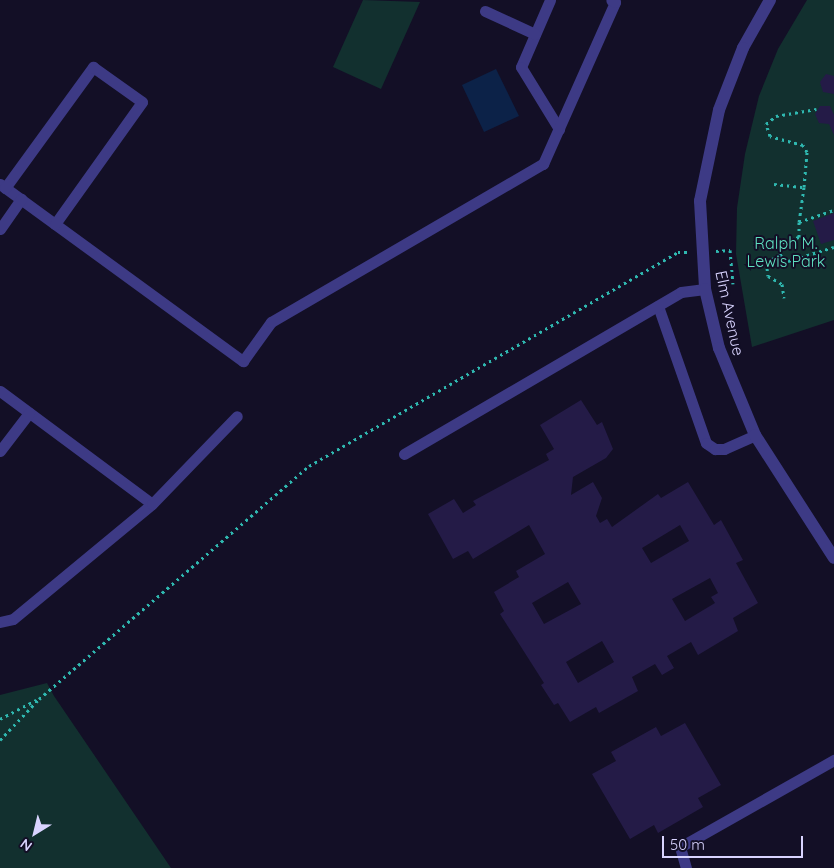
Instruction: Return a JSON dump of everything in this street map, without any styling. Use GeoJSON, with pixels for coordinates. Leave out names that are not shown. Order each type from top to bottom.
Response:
{"type":"FeatureCollection","features":[{"type":"Feature","properties":{"kind":"street","name":"Elm Avenue"},"geometry":{"type":"LineString","coordinates":[[770,0],[743,48],[718,110],[700,201],[705,289],[719,348],[754,435],[834,558]]}},
{"type":"Feature","properties":{"kind":"lane"},"geometry":{"type":"LineString","coordinates":[[550,0],[521,67],[559,129]]}},
{"type":"Feature","properties":{"kind":"lane"},"geometry":{"type":"LineString","coordinates":[[55,224],[142,102],[93,67],[3,186],[22,199],[55,224],[244,361],[271,322],[543,164],[615,2],[610,0]]}},
{"type":"Feature","properties":{"kind":"lane"},"geometry":{"type":"LineString","coordinates":[[484,11],[535,34]]}},
{"type":"Feature","properties":{"kind":"lane"},"geometry":{"type":"LineString","coordinates":[[0,229],[22,199]]}},
{"type":"Feature","properties":{"kind":"lane"},"geometry":{"type":"LineString","coordinates":[[404,454],[681,292],[705,289]]}},
{"type":"Feature","properties":{"kind":"lane"},"geometry":{"type":"LineString","coordinates":[[658,306],[706,443],[715,449],[724,449],[754,435]]}},
{"type":"Feature","properties":{"kind":"lane"},"geometry":{"type":"LineString","coordinates":[[0,391],[152,504]]}},
{"type":"Feature","properties":{"kind":"lane"},"geometry":{"type":"LineString","coordinates":[[0,451],[29,413]]}},
{"type":"Feature","properties":{"kind":"lane"},"geometry":{"type":"LineString","coordinates":[[0,622],[13,619],[152,504],[237,416]]}},
{"type":"Feature","properties":{"kind":"lane"},"geometry":{"type":"LineString","coordinates":[[686,868],[680,847],[829,763]]}},
{"type":"Feature","properties":{"kind":"path"},"geometry":{"type":"LineString","coordinates":[[784,298],[782,284],[768,276],[767,268],[772,259],[780,254],[784,240],[799,237],[807,152],[803,146],[770,136],[766,124],[776,116],[816,109]]}},
{"type":"Feature","properties":{"kind":"path"},"geometry":{"type":"LineString","coordinates":[[774,184],[804,187]]}},
{"type":"Feature","properties":{"kind":"path"},"geometry":{"type":"LineString","coordinates":[[799,222],[834,210]]}},
{"type":"Feature","properties":{"kind":"path"},"geometry":{"type":"LineString","coordinates":[[780,254],[788,261],[834,247]]}},
{"type":"Feature","properties":{"kind":"path"},"geometry":{"type":"LineString","coordinates":[[730,250],[733,284]]}},
{"type":"Feature","properties":{"kind":"path"},"geometry":{"type":"LineString","coordinates":[[0,740],[39,699],[309,466],[678,252]]}},
{"type":"Feature","properties":{"kind":"path"},"geometry":{"type":"LineString","coordinates":[[0,719],[39,699]]}},
{"type":"Feature","properties":{"kind":"green space"},"geometry":{"type":"Polygon","coordinates":[[[363,0],[420,2],[381,89],[333,67],[363,0]]]}},
{"type":"Feature","properties":{"kind":"green space","name":"Ralph M. Lewis Park"},"geometry":{"type":"Polygon","coordinates":[[[807,0],[834,0],[834,320],[752,347],[736,254],[737,208],[745,154],[759,96],[778,49],[807,0]]]}},
{"type":"Feature","properties":{"kind":"green space"},"geometry":{"type":"Polygon","coordinates":[[[47,683],[171,868],[0,868],[0,695],[47,683]]]}},
{"type":"Feature","properties":{"kind":"water"},"geometry":{"type":"Polygon","coordinates":[[[496,69],[519,116],[484,132],[462,85],[496,69]]]}},
{"type":"Feature","properties":{"kind":"building"},"geometry":{"type":"Polygon","coordinates":[[[826,74],[834,76],[834,94],[823,92],[820,82],[826,74]]]}},
{"type":"Feature","properties":{"kind":"building"},"geometry":{"type":"Polygon","coordinates":[[[820,106],[830,106],[834,115],[834,135],[829,124],[819,123],[815,114],[820,106]]]}},
{"type":"Feature","properties":{"kind":"building"},"geometry":{"type":"Polygon","coordinates":[[[834,213],[834,240],[821,244],[813,221],[834,213]]]}},
{"type":"Feature","properties":{"kind":"building"},"geometry":{"type":"Polygon","coordinates":[[[581,400],[597,425],[602,422],[613,449],[606,458],[573,477],[571,495],[593,482],[602,498],[596,516],[600,523],[607,519],[612,527],[658,494],[661,498],[688,482],[714,525],[721,520],[743,560],[736,563],[758,603],[733,618],[738,631],[698,655],[691,642],[667,656],[674,668],[662,675],[655,664],[632,677],[638,691],[599,713],[596,707],[570,722],[558,703],[554,705],[541,685],[544,683],[500,614],[504,611],[494,592],[519,577],[516,571],[545,554],[529,525],[473,559],[468,551],[453,559],[428,514],[454,499],[463,513],[476,505],[473,501],[549,460],[546,454],[554,449],[540,425],[581,400]],[[680,525],[642,548],[651,563],[689,541],[680,525]],[[710,578],[672,599],[685,621],[715,603],[711,597],[718,593],[710,578]],[[568,582],[532,603],[544,624],[581,604],[568,582]],[[602,641],[566,662],[578,683],[614,662],[602,641]]]}},
{"type":"Feature","properties":{"kind":"building"},"geometry":{"type":"Polygon","coordinates":[[[685,723],[721,785],[698,798],[703,807],[658,833],[654,825],[630,839],[592,774],[616,761],[611,752],[656,727],[661,736],[685,723]]]}}]}
